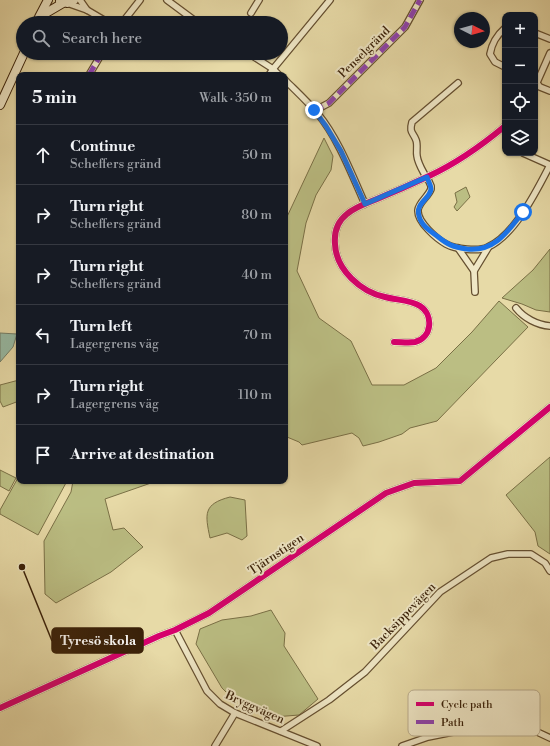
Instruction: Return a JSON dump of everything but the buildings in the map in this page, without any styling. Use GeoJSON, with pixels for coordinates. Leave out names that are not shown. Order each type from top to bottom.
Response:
{"type":"FeatureCollection","features":[{"type":"Feature","properties":{"kind":"main road"},"geometry":{"type":"LineString","coordinates":[[40,16],[48,0]]}},
{"type":"Feature","properties":{"kind":"main road"},"geometry":{"type":"LineString","coordinates":[[44,16],[46,13],[65,1]]}},
{"type":"Feature","properties":{"kind":"main road"},"geometry":{"type":"LineString","coordinates":[[0,95],[16,59]]}},
{"type":"Feature","properties":{"kind":"main road"},"geometry":{"type":"LineString","coordinates":[[0,105],[21,60]]}},
{"type":"Feature","properties":{"kind":"street"},"geometry":{"type":"LineString","coordinates":[[80,0],[87,10]]}},
{"type":"Feature","properties":{"kind":"street"},"geometry":{"type":"LineString","coordinates":[[127,16],[140,0]]}},
{"type":"Feature","properties":{"kind":"street"},"geometry":{"type":"LineString","coordinates":[[167,0],[187,16]]}},
{"type":"Feature","properties":{"kind":"street"},"geometry":{"type":"LineString","coordinates":[[250,13],[259,0]]}},
{"type":"Feature","properties":{"kind":"street"},"geometry":{"type":"LineString","coordinates":[[288,51],[330,0]]}},
{"type":"Feature","properties":{"kind":"street","name":"Penselgränd"},"geometry":{"type":"LineString","coordinates":[[314,110],[329,103],[405,27],[420,0]]}},
{"type":"Feature","properties":{"kind":"street"},"geometry":{"type":"LineString","coordinates":[[65,1],[97,16]]}},
{"type":"Feature","properties":{"kind":"street"},"geometry":{"type":"LineString","coordinates":[[502,31],[492,45],[490,54],[495,62],[502,65]]}},
{"type":"Feature","properties":{"kind":"street"},"geometry":{"type":"LineString","coordinates":[[538,34],[550,39]]}},
{"type":"Feature","properties":{"kind":"street"},"geometry":{"type":"LineString","coordinates":[[538,79],[550,53]]}},
{"type":"Feature","properties":{"kind":"street"},"geometry":{"type":"LineString","coordinates":[[91,72],[98,60]]}},
{"type":"Feature","properties":{"kind":"street"},"geometry":{"type":"LineString","coordinates":[[259,60],[276,72]]}},
{"type":"Feature","properties":{"kind":"street"},"geometry":{"type":"LineString","coordinates":[[271,72],[280,60]]}},
{"type":"Feature","properties":{"kind":"street"},"geometry":{"type":"LineString","coordinates":[[288,83],[314,110],[326,126],[341,151],[365,204]]}},
{"type":"Feature","properties":{"kind":"street"},"geometry":{"type":"LineString","coordinates":[[458,83],[412,122],[410,128],[416,139],[416,155],[418,162],[431,186],[429,194],[420,206],[418,215],[427,229],[446,244],[458,248],[475,250],[488,248]]}},
{"type":"Feature","properties":{"kind":"street"},"geometry":{"type":"LineString","coordinates":[[537,84],[540,87],[550,91]]}},
{"type":"Feature","properties":{"kind":"street"},"geometry":{"type":"LineString","coordinates":[[394,342],[416,342],[422,338],[427,334],[430,324],[429,317],[425,310],[419,305],[374,294],[353,280],[344,268],[335,245],[336,230],[339,223],[349,212],[461,160],[502,128]]}},
{"type":"Feature","properties":{"kind":"street"},"geometry":{"type":"LineString","coordinates":[[474,271],[488,248],[509,230],[523,212],[536,192],[550,165],[530,156]]}},
{"type":"Feature","properties":{"kind":"street"},"geometry":{"type":"LineString","coordinates":[[458,248],[474,271],[475,292]]}},
{"type":"Feature","properties":{"kind":"street"},"geometry":{"type":"LineString","coordinates":[[516,308],[522,316],[538,323],[550,326]]}},
{"type":"Feature","properties":{"kind":"street","name":"Tjärnstigen"},"geometry":{"type":"LineString","coordinates":[[0,708],[175,630],[209,613],[386,493],[414,483],[460,481],[550,407]]}},
{"type":"Feature","properties":{"kind":"street","name":"Backsippevägen"},"geometry":{"type":"LineString","coordinates":[[281,731],[329,700],[365,672],[440,592],[491,558],[508,554],[531,554],[545,564],[550,570]]}},
{"type":"Feature","properties":{"kind":"street","name":"Bryggvägen"},"geometry":{"type":"LineString","coordinates":[[175,630],[207,691],[220,704],[235,713],[317,746]]}},
{"type":"Feature","properties":{"kind":"street"},"geometry":{"type":"LineString","coordinates":[[215,746],[235,713]]}},
{"type":"Feature","properties":{"kind":"street"},"geometry":{"type":"LineString","coordinates":[[540,733],[550,738]]}},
{"type":"Feature","properties":{"kind":"street"},"geometry":{"type":"LineString","coordinates":[[402,746],[437,736]]}},
{"type":"Feature","properties":{"kind":"green space"},"geometry":{"type":"Polygon","coordinates":[[[324,138],[333,156],[331,170],[316,195],[306,223],[297,271],[319,318],[351,341],[372,385],[404,385],[436,368],[472,332],[499,301],[528,327],[437,421],[410,428],[402,434],[363,446],[359,438],[352,433],[302,445],[299,442],[288,437],[288,215],[324,138]]]}},
{"type":"Feature","properties":{"kind":"green space"},"geometry":{"type":"Polygon","coordinates":[[[466,187],[470,197],[457,211],[454,207],[457,202],[455,193],[466,187]]]}},
{"type":"Feature","properties":{"kind":"green space"},"geometry":{"type":"Polygon","coordinates":[[[550,249],[550,312],[536,310],[502,298],[533,270],[550,249]]]}},
{"type":"Feature","properties":{"kind":"green space"},"geometry":{"type":"Polygon","coordinates":[[[16,381],[16,402],[3,407],[0,401],[0,385],[16,381]]]}},
{"type":"Feature","properties":{"kind":"green space"},"geometry":{"type":"Polygon","coordinates":[[[550,457],[550,554],[538,546],[535,532],[506,495],[550,457]]]}},
{"type":"Feature","properties":{"kind":"green space"},"geometry":{"type":"Polygon","coordinates":[[[0,470],[16,478],[9,491],[0,486],[0,470]]]}},
{"type":"Feature","properties":{"kind":"green space"},"geometry":{"type":"Polygon","coordinates":[[[16,481],[16,484],[65,484],[38,535],[0,514],[0,510],[16,481]]]}},
{"type":"Feature","properties":{"kind":"green space"},"geometry":{"type":"Polygon","coordinates":[[[72,484],[148,484],[105,499],[113,530],[124,528],[143,547],[111,572],[56,603],[45,594],[44,541],[71,492],[72,484]]]}},
{"type":"Feature","properties":{"kind":"green space"},"geometry":{"type":"Polygon","coordinates":[[[230,497],[245,500],[247,536],[242,540],[227,533],[210,538],[207,522],[208,511],[215,503],[230,497]]]}},
{"type":"Feature","properties":{"kind":"green space"},"geometry":{"type":"Polygon","coordinates":[[[271,610],[285,633],[284,646],[318,699],[299,715],[274,717],[233,699],[222,688],[196,644],[200,629],[222,620],[251,616],[271,610]]]}},
{"type":"Feature","properties":{"kind":"shaded area"},"geometry":{"type":"Polygon","coordinates":[[[0,333],[16,334],[13,347],[0,362],[0,333]]]}},
{"type":"Feature","properties":{"kind":"marked path"},"geometry":{"type":"LineString","coordinates":[[314,111],[329,103],[405,27],[420,0]]}},
{"type":"Feature","properties":{"kind":"marked path"},"geometry":{"type":"LineString","coordinates":[[91,72],[98,60]]}},
{"type":"Feature","properties":{"kind":"cycle path"},"geometry":{"type":"LineString","coordinates":[[394,342],[415,342],[421,340],[428,331],[428,315],[425,310],[416,304],[376,294],[359,285],[351,278],[345,271],[336,254],[335,235],[339,223],[347,214],[357,207],[390,194],[449,166],[478,147],[502,128]]}},
{"type":"Feature","properties":{"kind":"cycle path"},"geometry":{"type":"LineString","coordinates":[[0,708],[175,630],[209,613],[386,493],[414,483],[460,481],[550,407]]}},
{"type":"Feature","properties":{"kind":"place","name":"Tyresö skola"},"geometry":{"type":"Point","coordinates":[22,567]}},
{"type":"Feature","properties":{"kind":"route"},"geometry":{"type":"LineString","coordinates":[[314,110],[317,112],[341,151],[365,204],[427,177],[431,189],[418,210],[418,215],[427,229],[446,244],[458,248],[475,250],[488,248],[509,230],[523,212]]}}]}
